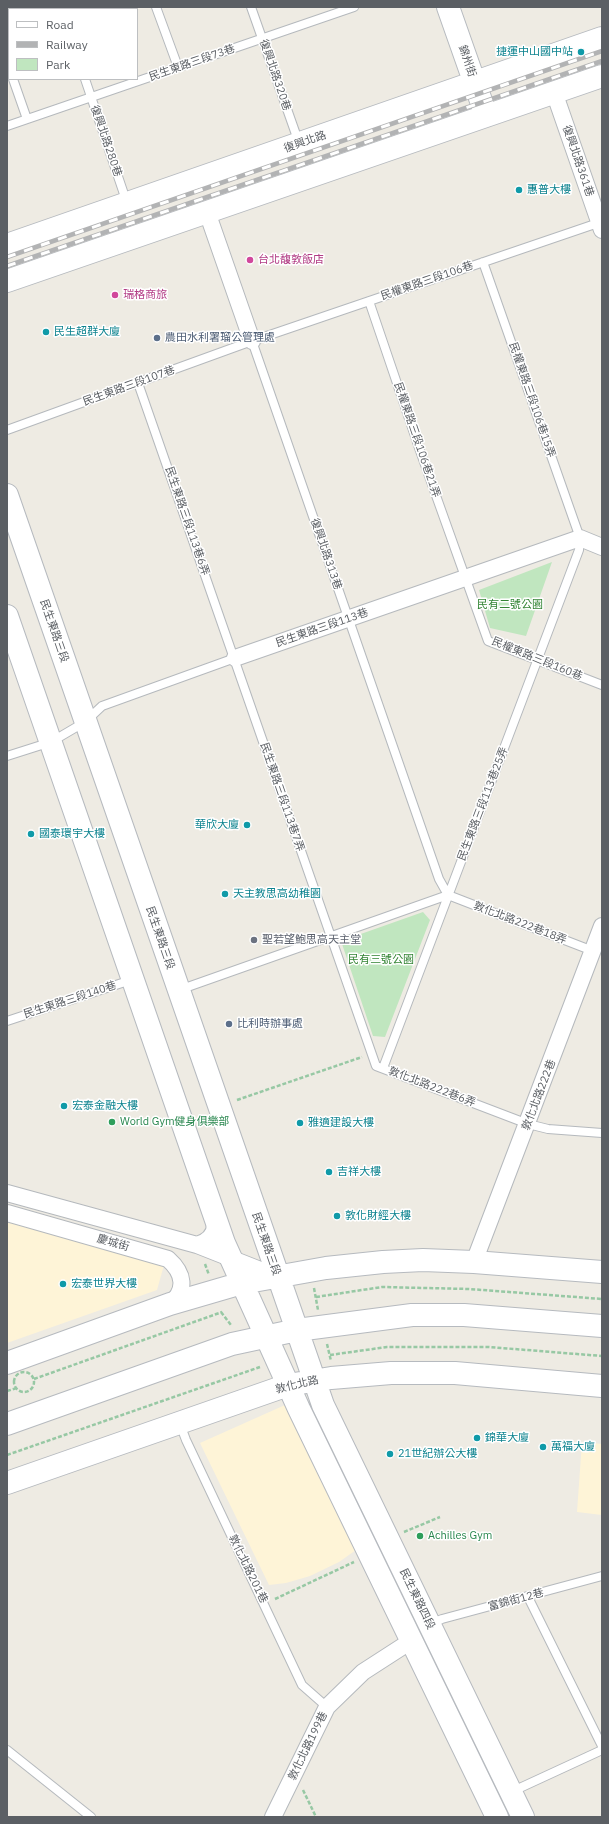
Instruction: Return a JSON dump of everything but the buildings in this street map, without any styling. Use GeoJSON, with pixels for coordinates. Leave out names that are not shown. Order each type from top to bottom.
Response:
{"type":"FeatureCollection","features":[{"type":"Feature","properties":{"kind":"main road","name":"錦州街"},"geometry":{"type":"LineString","coordinates":[[448,7],[486,115]]}},
{"type":"Feature","properties":{"kind":"main road","name":"復興北路"},"geometry":{"type":"LineString","coordinates":[[7,245],[602,38]]}},
{"type":"Feature","properties":{"kind":"main road"},"geometry":{"type":"LineString","coordinates":[[7,281],[602,76]]}},
{"type":"Feature","properties":{"kind":"main road","name":"民生東路三段"},"geometry":{"type":"LineString","coordinates":[[7,495],[314,1380]]}},
{"type":"Feature","properties":{"kind":"main road"},"geometry":{"type":"LineString","coordinates":[[7,616],[213,1211],[231,1258],[288,1385],[497,1817]]}},
{"type":"Feature","properties":{"kind":"main road"},"geometry":{"type":"LineString","coordinates":[[7,1362],[170,1304],[242,1283],[337,1267],[383,1262],[423,1260],[474,1262],[602,1272]]}},
{"type":"Feature","properties":{"kind":"main road"},"geometry":{"type":"LineString","coordinates":[[7,1424],[232,1344],[297,1330],[412,1315],[464,1316],[602,1326]]}},
{"type":"Feature","properties":{"kind":"main road","name":"敦化北路"},"geometry":{"type":"LineString","coordinates":[[7,1483],[288,1385],[314,1380],[390,1374],[455,1373],[602,1386]]}},
{"type":"Feature","properties":{"kind":"main road","name":"民生東路四段"},"geometry":{"type":"LineString","coordinates":[[314,1380],[333,1426],[523,1817]]}},
{"type":"Feature","properties":{"kind":"street","name":"復興北路361巷"},"geometry":{"type":"LineString","coordinates":[[554,92],[601,225]]}},
{"type":"Feature","properties":{"kind":"street","name":"復興北路313巷"},"geometry":{"type":"LineString","coordinates":[[207,212],[252,341]]}},
{"type":"Feature","properties":{"kind":"street"},"geometry":{"type":"LineString","coordinates":[[580,538],[602,547]]}},
{"type":"Feature","properties":{"kind":"street","name":"民生東路三段113巷"},"geometry":{"type":"LineString","coordinates":[[235,658],[580,538]]}},
{"type":"Feature","properties":{"kind":"street","name":"敦化北路222巷"},"geometry":{"type":"LineString","coordinates":[[474,1262],[528,1124],[602,926]]}},
{"type":"Feature","properties":{"kind":"street","name":"慶城街"},"geometry":{"type":"LineString","coordinates":[[7,1193],[197,1245],[278,1276]]}},
{"type":"Feature","properties":{"kind":"street"},"geometry":{"type":"LineString","coordinates":[[197,1245],[210,1238],[214,1232],[216,1225],[213,1211]]}},
{"type":"Feature","properties":{"kind":"street","name":"慶城街"},"geometry":{"type":"LineString","coordinates":[[7,1213],[168,1259],[175,1266],[181,1279],[179,1293],[170,1304]]}},
{"type":"Feature","properties":{"kind":"street","name":"敦化北路199巷"},"geometry":{"type":"LineString","coordinates":[[273,1817],[327,1707],[363,1672],[411,1640]]}},
{"type":"Feature","properties":{"kind":"lane"},"geometry":{"type":"LineString","coordinates":[[156,7],[178,68]]}},
{"type":"Feature","properties":{"kind":"lane","name":"復興北路320巷"},"geometry":{"type":"LineString","coordinates":[[251,7],[299,144]]}},
{"type":"Feature","properties":{"kind":"lane","name":"民生東路三段73巷"},"geometry":{"type":"LineString","coordinates":[[7,126],[348,8]]}},
{"type":"Feature","properties":{"kind":"lane"},"geometry":{"type":"LineString","coordinates":[[13,80],[27,119]]}},
{"type":"Feature","properties":{"kind":"lane","name":"復興北路280巷"},"geometry":{"type":"LineString","coordinates":[[85,80],[128,203]]}},
{"type":"Feature","properties":{"kind":"lane","name":"民權東路三段106巷"},"geometry":{"type":"LineString","coordinates":[[252,341],[483,262],[601,225]]}},
{"type":"Feature","properties":{"kind":"lane","name":"民權東路三段106巷15弄"},"geometry":{"type":"LineString","coordinates":[[483,262],[580,538]]}},
{"type":"Feature","properties":{"kind":"lane","name":"民權東路三段106巷21弄"},"geometry":{"type":"LineString","coordinates":[[369,301],[466,578]]}},
{"type":"Feature","properties":{"kind":"lane","name":"民生東路三段107巷"},"geometry":{"type":"LineString","coordinates":[[7,430],[252,341]]}},
{"type":"Feature","properties":{"kind":"lane","name":"復興北路313巷"},"geometry":{"type":"LineString","coordinates":[[252,341],[439,879],[448,895]]}},
{"type":"Feature","properties":{"kind":"lane","name":"民生東路三段113巷6弄"},"geometry":{"type":"LineString","coordinates":[[138,383],[235,658]]}},
{"type":"Feature","properties":{"kind":"lane","name":"民生東路三段113巷25弄"},"geometry":{"type":"LineString","coordinates":[[383,1068],[580,550],[580,538]]}},
{"type":"Feature","properties":{"kind":"lane","name":"民權東路三段160巷"},"geometry":{"type":"LineString","coordinates":[[466,578],[488,642],[602,685]]}},
{"type":"Feature","properties":{"kind":"lane","name":"民生東路三段113巷"},"geometry":{"type":"LineString","coordinates":[[7,756],[51,742],[86,722],[102,706],[235,658]]}},
{"type":"Feature","properties":{"kind":"lane","name":"民生東路三段113巷7弄"},"geometry":{"type":"LineString","coordinates":[[235,658],[330,936]]}},
{"type":"Feature","properties":{"kind":"lane"},"geometry":{"type":"LineString","coordinates":[[178,990],[448,895]]}},
{"type":"Feature","properties":{"kind":"lane","name":"敦化北路222巷18弄"},"geometry":{"type":"LineString","coordinates":[[448,895],[592,951]]}},
{"type":"Feature","properties":{"kind":"lane","name":"敦化北路222巷6弄"},"geometry":{"type":"LineString","coordinates":[[330,936],[376,1066],[528,1124],[548,1129],[602,1133]]}},
{"type":"Feature","properties":{"kind":"lane","name":"民生東路三段140巷"},"geometry":{"type":"LineString","coordinates":[[7,1021],[133,979]]}},
{"type":"Feature","properties":{"kind":"lane","name":"敦化北路201巷"},"geometry":{"type":"LineString","coordinates":[[180,1423],[186,1440],[302,1684],[327,1707]]}},
{"type":"Feature","properties":{"kind":"lane","name":"富錦街12巷"},"geometry":{"type":"LineString","coordinates":[[429,1624],[442,1619],[602,1576]]}},
{"type":"Feature","properties":{"kind":"lane"},"geometry":{"type":"LineString","coordinates":[[528,1597],[602,1746]]}},
{"type":"Feature","properties":{"kind":"lane"},"geometry":{"type":"LineString","coordinates":[[7,1750],[91,1817]]}},
{"type":"Feature","properties":{"kind":"lane"},"geometry":{"type":"LineString","coordinates":[[510,1792],[602,1750]]}},
{"type":"Feature","properties":{"kind":"path"},"geometry":{"type":"LineString","coordinates":[[237,1100],[372,1053]]}},
{"type":"Feature","properties":{"kind":"path"},"geometry":{"type":"LineString","coordinates":[[314,1286],[318,1311]]}},
{"type":"Feature","properties":{"kind":"path"},"geometry":{"type":"LineString","coordinates":[[316,1297],[382,1287],[469,1289],[602,1299]]}},
{"type":"Feature","properties":{"kind":"path"},"geometry":{"type":"LineString","coordinates":[[220,1306],[222,1312],[232,1327]]}},
{"type":"Feature","properties":{"kind":"path"},"geometry":{"type":"LineString","coordinates":[[34,1380],[222,1312]]}},
{"type":"Feature","properties":{"kind":"path"},"geometry":{"type":"LineString","coordinates":[[330,1355],[387,1348],[489,1347],[602,1356]]}},
{"type":"Feature","properties":{"kind":"path"},"geometry":{"type":"LineString","coordinates":[[328,1348],[332,1364]]}},
{"type":"Feature","properties":{"kind":"path"},"geometry":{"type":"LineString","coordinates":[[7,1455],[260,1367]]}},
{"type":"Feature","properties":{"kind":"path"},"geometry":{"type":"LineString","coordinates":[[7,1391],[17,1388],[21,1391],[31,1389],[34,1385],[34,1380],[31,1375],[27,1372],[22,1372],[15,1378],[17,1388]]}},
{"type":"Feature","properties":{"kind":"path"},"geometry":{"type":"LineString","coordinates":[[398,1534],[440,1517]]}},
{"type":"Feature","properties":{"kind":"path"},"geometry":{"type":"LineString","coordinates":[[275,1600],[360,1560]]}},
{"type":"Feature","properties":{"kind":"path"},"geometry":{"type":"LineString","coordinates":[[304,1790],[316,1817]]}},
{"type":"Feature","properties":{"kind":"shaded area"},"geometry":{"type":"Polygon","coordinates":[[[7,1222],[164,1265],[157,1290],[7,1343],[7,1222]]]}},
{"type":"Feature","properties":{"kind":"shaded area"},"geometry":{"type":"Polygon","coordinates":[[[285,1405],[356,1550],[339,1562],[310,1576],[286,1583],[269,1585],[200,1443],[285,1405]]]}},
{"type":"Feature","properties":{"kind":"shaded area"},"geometry":{"type":"Polygon","coordinates":[[[582,1442],[602,1444],[602,1515],[577,1512],[582,1442]]]}},
{"type":"Feature","properties":{"kind":"green space","name":"民有二號公園"},"geometry":{"type":"Polygon","coordinates":[[[552,562],[526,636],[490,628],[479,590],[552,562]]]}},
{"type":"Feature","properties":{"kind":"green space","name":"民有三號公園"},"geometry":{"type":"Polygon","coordinates":[[[423,912],[430,920],[385,1037],[373,1036],[341,941],[423,912]]]}},
{"type":"Feature","properties":{"kind":"railway"},"geometry":{"type":"LineString","coordinates":[[7,257],[602,51]]}},
{"type":"Feature","properties":{"kind":"railway"},"geometry":{"type":"LineString","coordinates":[[7,266],[602,61]]}},
{"type":"Feature","properties":{"kind":"place","name":"捷運中山國中站"},"geometry":{"type":"Point","coordinates":[581,52]}},
{"type":"Feature","properties":{"kind":"place","name":"惠普大樓"},"geometry":{"type":"Point","coordinates":[519,190]}},
{"type":"Feature","properties":{"kind":"place","name":"台北馥敦飯店"},"geometry":{"type":"Point","coordinates":[250,260]}},
{"type":"Feature","properties":{"kind":"place","name":"瑞格商旅"},"geometry":{"type":"Point","coordinates":[115,295]}},
{"type":"Feature","properties":{"kind":"place","name":"民生超群大廈"},"geometry":{"type":"Point","coordinates":[46,332]}},
{"type":"Feature","properties":{"kind":"place","name":"農田水利署瑠公管理處"},"geometry":{"type":"Point","coordinates":[157,338]}},
{"type":"Feature","properties":{"kind":"place","name":"華欣大廈"},"geometry":{"type":"Point","coordinates":[247,825]}},
{"type":"Feature","properties":{"kind":"place","name":"國泰環宇大樓"},"geometry":{"type":"Point","coordinates":[31,834]}},
{"type":"Feature","properties":{"kind":"place","name":"天主教思高幼稚園"},"geometry":{"type":"Point","coordinates":[225,894]}},
{"type":"Feature","properties":{"kind":"place","name":"聖若望鮑思高天主堂"},"geometry":{"type":"Point","coordinates":[254,940]}},
{"type":"Feature","properties":{"kind":"place","name":"比利時辦事處"},"geometry":{"type":"Point","coordinates":[229,1024]}},
{"type":"Feature","properties":{"kind":"place","name":"宏泰金融大樓"},"geometry":{"type":"Point","coordinates":[64,1106]}},
{"type":"Feature","properties":{"kind":"place","name":"World Gym健身俱樂部"},"geometry":{"type":"Point","coordinates":[112,1122]}},
{"type":"Feature","properties":{"kind":"place","name":"雅適建設大樓"},"geometry":{"type":"Point","coordinates":[300,1123]}},
{"type":"Feature","properties":{"kind":"place","name":"吉祥大樓"},"geometry":{"type":"Point","coordinates":[329,1172]}},
{"type":"Feature","properties":{"kind":"place","name":"敦化財經大樓"},"geometry":{"type":"Point","coordinates":[337,1216]}},
{"type":"Feature","properties":{"kind":"place","name":"宏泰世界大樓"},"geometry":{"type":"Point","coordinates":[63,1284]}},
{"type":"Feature","properties":{"kind":"place","name":"錦華大廈"},"geometry":{"type":"Point","coordinates":[477,1438]}},
{"type":"Feature","properties":{"kind":"place","name":"萬福大廈"},"geometry":{"type":"Point","coordinates":[543,1447]}},
{"type":"Feature","properties":{"kind":"place","name":"21世紀辦公大樓"},"geometry":{"type":"Point","coordinates":[390,1454]}},
{"type":"Feature","properties":{"kind":"place","name":"Achilles Gym"},"geometry":{"type":"Point","coordinates":[420,1536]}}]}
